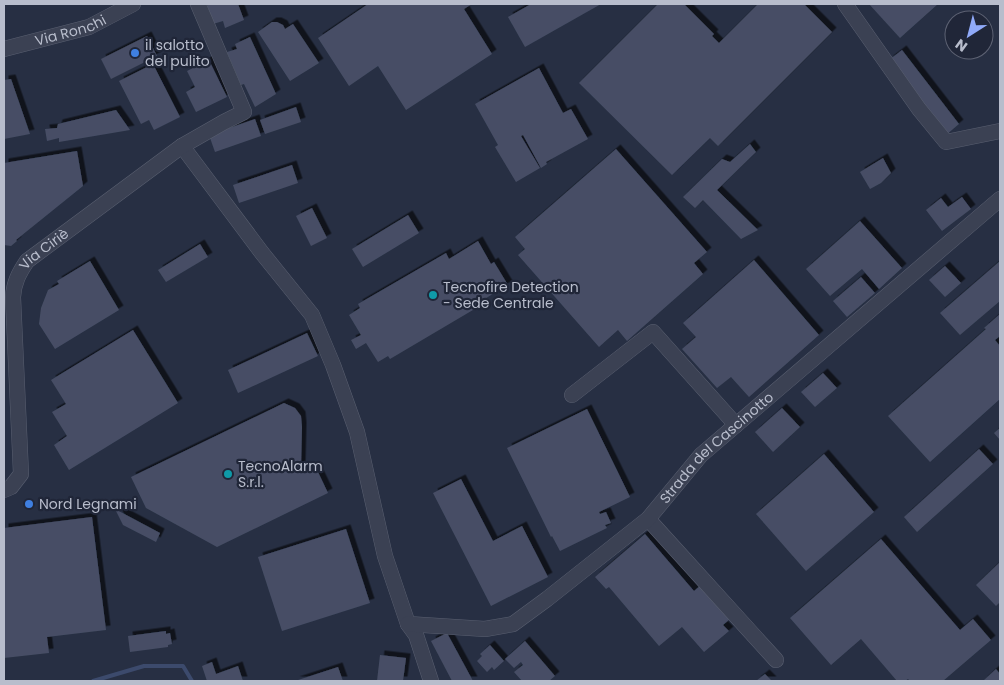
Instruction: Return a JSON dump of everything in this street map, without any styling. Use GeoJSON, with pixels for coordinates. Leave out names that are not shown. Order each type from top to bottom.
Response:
{"type":"FeatureCollection","features":[{"type":"Feature","properties":{"kind":"street","name":"Via Ronchi"},"geometry":{"type":"LineString","coordinates":[[4,49],[89,27],[133,4]]}},
{"type":"Feature","properties":{"kind":"street","name":"Via Ciriè"},"geometry":{"type":"LineString","coordinates":[[4,490],[11,487],[21,474],[13,297],[13,287],[17,275],[27,261],[182,146],[244,112],[198,4]]}},
{"type":"Feature","properties":{"kind":"street"},"geometry":{"type":"LineString","coordinates":[[845,4],[919,109],[946,142],[1000,131]]}},
{"type":"Feature","properties":{"kind":"street"},"geometry":{"type":"LineString","coordinates":[[182,146],[262,253],[312,315],[333,365],[356,432],[385,556],[408,624],[416,634],[431,681]]}},
{"type":"Feature","properties":{"kind":"street","name":"Strada del Cascinotto"},"geometry":{"type":"LineString","coordinates":[[408,624],[485,629],[513,624],[548,599],[648,519],[701,454],[1000,199]]}},
{"type":"Feature","properties":{"kind":"street"},"geometry":{"type":"LineString","coordinates":[[572,394],[653,332],[736,425]]}},
{"type":"Feature","properties":{"kind":"street"},"geometry":{"type":"LineString","coordinates":[[648,519],[776,660]]}},
{"type":"Feature","properties":{"kind":"building"},"geometry":{"type":"Polygon","coordinates":[[[207,4],[238,4],[244,20],[225,28],[223,21],[213,24],[207,4]]]}},
{"type":"Feature","properties":{"kind":"building"},"geometry":{"type":"Polygon","coordinates":[[[368,4],[472,4],[464,9],[492,54],[406,110],[378,66],[349,86],[318,38],[368,4]]]}},
{"type":"Feature","properties":{"kind":"building"},"geometry":{"type":"Polygon","coordinates":[[[531,4],[601,4],[525,47],[508,17],[531,4]]]}},
{"type":"Feature","properties":{"kind":"building"},"geometry":{"type":"Polygon","coordinates":[[[658,4],[684,4],[714,34],[712,36],[719,43],[758,4],[804,4],[832,32],[718,146],[710,138],[672,175],[579,83],[658,4]]]}},
{"type":"Feature","properties":{"kind":"building"},"geometry":{"type":"Polygon","coordinates":[[[869,4],[938,4],[900,38],[869,4]]]}},
{"type":"Feature","properties":{"kind":"building"},"geometry":{"type":"Polygon","coordinates":[[[272,22],[283,25],[285,29],[293,24],[319,63],[290,81],[258,32],[272,22]]]}},
{"type":"Feature","properties":{"kind":"building"},"geometry":{"type":"Polygon","coordinates":[[[147,36],[157,56],[111,79],[101,59],[147,36]]]}},
{"type":"Feature","properties":{"kind":"building"},"geometry":{"type":"Polygon","coordinates":[[[250,37],[276,94],[255,107],[244,84],[241,85],[227,52],[237,49],[235,44],[250,37]]]}},
{"type":"Feature","properties":{"kind":"building"},"geometry":{"type":"Polygon","coordinates":[[[902,50],[959,124],[946,135],[889,60],[902,50]]]}},
{"type":"Feature","properties":{"kind":"building"},"geometry":{"type":"Polygon","coordinates":[[[209,60],[227,97],[196,112],[186,92],[195,87],[187,71],[209,60]]]}},
{"type":"Feature","properties":{"kind":"building"},"geometry":{"type":"Polygon","coordinates":[[[153,64],[180,117],[154,130],[149,120],[141,124],[119,81],[153,64]]]}},
{"type":"Feature","properties":{"kind":"building"},"geometry":{"type":"Polygon","coordinates":[[[539,68],[563,113],[571,109],[588,139],[546,162],[547,164],[541,168],[523,135],[521,136],[540,168],[516,182],[495,147],[498,145],[475,104],[539,68]]]}},
{"type":"Feature","properties":{"kind":"building"},"geometry":{"type":"Polygon","coordinates":[[[11,79],[30,134],[4,139],[4,80],[11,79]]]}},
{"type":"Feature","properties":{"kind":"building"},"geometry":{"type":"Polygon","coordinates":[[[296,107],[301,122],[265,134],[260,120],[296,107]]]}},
{"type":"Feature","properties":{"kind":"building"},"geometry":{"type":"Polygon","coordinates":[[[116,110],[130,130],[59,142],[59,138],[47,141],[45,129],[57,128],[58,124],[116,110]]]}},
{"type":"Feature","properties":{"kind":"building"},"geometry":{"type":"Polygon","coordinates":[[[255,119],[261,136],[215,152],[209,135],[255,119]]]}},
{"type":"Feature","properties":{"kind":"building"},"geometry":{"type":"Polygon","coordinates":[[[750,144],[756,152],[717,190],[758,230],[741,239],[703,200],[695,208],[683,197],[722,159],[730,162],[750,144]]]}},
{"type":"Feature","properties":{"kind":"building"},"geometry":{"type":"Polygon","coordinates":[[[616,149],[707,252],[694,263],[703,274],[627,341],[618,330],[599,347],[518,255],[525,249],[515,237],[616,149]]]}},
{"type":"Feature","properties":{"kind":"building"},"geometry":{"type":"Polygon","coordinates":[[[77,151],[83,186],[11,246],[4,245],[4,163],[77,151]]]}},
{"type":"Feature","properties":{"kind":"building"},"geometry":{"type":"Polygon","coordinates":[[[883,158],[891,173],[881,183],[870,189],[860,172],[883,158]]]}},
{"type":"Feature","properties":{"kind":"building"},"geometry":{"type":"Polygon","coordinates":[[[292,165],[298,183],[239,203],[233,185],[292,165]]]}},
{"type":"Feature","properties":{"kind":"building"},"geometry":{"type":"Polygon","coordinates":[[[962,197],[971,209],[942,231],[926,210],[941,198],[948,207],[962,197]]]}},
{"type":"Feature","properties":{"kind":"building"},"geometry":{"type":"Polygon","coordinates":[[[312,208],[327,238],[311,246],[296,216],[312,208]]]}},
{"type":"Feature","properties":{"kind":"building"},"geometry":{"type":"Polygon","coordinates":[[[408,215],[419,233],[363,267],[352,249],[408,215]]]}},
{"type":"Feature","properties":{"kind":"building"},"geometry":{"type":"Polygon","coordinates":[[[860,221],[902,268],[879,289],[862,269],[830,296],[806,269],[860,221]]]}},
{"type":"Feature","properties":{"kind":"building","name":"Tecnofire Detection - Sede Centrale"},"geometry":{"type":"Polygon","coordinates":[[[478,241],[491,264],[494,262],[508,285],[476,304],[478,307],[390,359],[388,356],[378,362],[366,343],[356,349],[351,340],[361,335],[349,315],[360,308],[358,304],[446,253],[449,259],[478,241]]]}},
{"type":"Feature","properties":{"kind":"building"},"geometry":{"type":"Polygon","coordinates":[[[200,244],[208,257],[166,282],[158,270],[200,244]]]}},
{"type":"Feature","properties":{"kind":"building"},"geometry":{"type":"Polygon","coordinates":[[[754,260],[819,335],[749,397],[731,377],[717,388],[682,349],[696,337],[683,323],[754,260]]]}},
{"type":"Feature","properties":{"kind":"building"},"geometry":{"type":"Polygon","coordinates":[[[90,261],[119,310],[55,349],[39,324],[41,308],[48,290],[59,284],[57,281],[90,261]]]}},
{"type":"Feature","properties":{"kind":"building"},"geometry":{"type":"Polygon","coordinates":[[[1000,261],[1000,301],[960,335],[940,313],[1000,261]]]}},
{"type":"Feature","properties":{"kind":"building"},"geometry":{"type":"Polygon","coordinates":[[[945,266],[961,283],[945,297],[929,280],[945,266]]]}},
{"type":"Feature","properties":{"kind":"building"},"geometry":{"type":"Polygon","coordinates":[[[861,277],[875,293],[847,317],[833,301],[861,277]]]}},
{"type":"Feature","properties":{"kind":"building"},"geometry":{"type":"Polygon","coordinates":[[[1000,314],[1000,336],[995,340],[1000,346],[1000,399],[930,462],[888,416],[986,329],[984,328],[1000,314]]]}},
{"type":"Feature","properties":{"kind":"building"},"geometry":{"type":"Polygon","coordinates":[[[133,330],[178,403],[69,470],[54,445],[67,436],[52,412],[66,404],[51,380],[133,330]]]}},
{"type":"Feature","properties":{"kind":"building"},"geometry":{"type":"Polygon","coordinates":[[[307,333],[318,356],[238,393],[228,370],[307,333]]]}},
{"type":"Feature","properties":{"kind":"building"},"geometry":{"type":"Polygon","coordinates":[[[823,373],[837,388],[815,407],[801,392],[823,373]]]}},
{"type":"Feature","properties":{"kind":"building","name":"TecnoAlarm S.r.l."},"geometry":{"type":"Polygon","coordinates":[[[284,403],[295,408],[301,416],[301,468],[318,472],[328,493],[217,547],[146,508],[131,477],[284,403]]]}},
{"type":"Feature","properties":{"kind":"building"},"geometry":{"type":"Polygon","coordinates":[[[782,408],[800,427],[773,452],[755,432],[782,408]]]}},
{"type":"Feature","properties":{"kind":"building"},"geometry":{"type":"Polygon","coordinates":[[[587,409],[630,497],[599,512],[600,514],[606,512],[611,523],[605,525],[607,528],[560,551],[551,537],[507,448],[587,409]]]}},
{"type":"Feature","properties":{"kind":"building"},"geometry":{"type":"Polygon","coordinates":[[[1000,428],[1000,440],[994,433],[1000,428]]]}},
{"type":"Feature","properties":{"kind":"building"},"geometry":{"type":"Polygon","coordinates":[[[979,449],[993,464],[917,532],[904,517],[979,449]]]}},
{"type":"Feature","properties":{"kind":"building"},"geometry":{"type":"Polygon","coordinates":[[[824,454],[874,512],[806,571],[756,514],[824,454]]]}},
{"type":"Feature","properties":{"kind":"building"},"geometry":{"type":"Polygon","coordinates":[[[461,479],[493,541],[522,526],[548,577],[491,606],[433,493],[461,479]]]}},
{"type":"Feature","properties":{"kind":"building"},"geometry":{"type":"Polygon","coordinates":[[[115,509],[160,533],[156,542],[123,525],[115,509]]]}},
{"type":"Feature","properties":{"kind":"building"},"geometry":{"type":"Polygon","coordinates":[[[92,517],[106,630],[47,637],[49,653],[4,658],[4,528],[92,517]]]}},
{"type":"Feature","properties":{"kind":"building"},"geometry":{"type":"Polygon","coordinates":[[[346,529],[370,603],[282,631],[258,557],[346,529]]]}},
{"type":"Feature","properties":{"kind":"building"},"geometry":{"type":"Polygon","coordinates":[[[645,534],[694,591],[701,585],[730,619],[723,625],[729,631],[704,652],[682,627],[659,646],[609,587],[606,589],[595,577],[645,534]]]}},
{"type":"Feature","properties":{"kind":"building"},"geometry":{"type":"Polygon","coordinates":[[[881,539],[960,630],[973,619],[991,640],[943,681],[910,681],[908,679],[897,681],[861,639],[831,665],[790,618],[881,539]]]}},
{"type":"Feature","properties":{"kind":"building"},"geometry":{"type":"Polygon","coordinates":[[[1000,562],[1000,602],[996,606],[976,585],[1000,562]]]}},
{"type":"Feature","properties":{"kind":"building"},"geometry":{"type":"Polygon","coordinates":[[[166,631],[166,634],[170,633],[172,644],[168,645],[168,647],[130,652],[128,636],[166,631]]]}},
{"type":"Feature","properties":{"kind":"building"},"geometry":{"type":"Polygon","coordinates":[[[447,633],[473,681],[452,681],[431,641],[447,633]]]}},
{"type":"Feature","properties":{"kind":"building"},"geometry":{"type":"Polygon","coordinates":[[[525,641],[555,676],[549,681],[522,681],[514,672],[523,665],[521,662],[514,668],[505,659],[525,641]]]}},
{"type":"Feature","properties":{"kind":"building"},"geometry":{"type":"Polygon","coordinates":[[[490,645],[504,661],[494,670],[492,667],[487,672],[477,661],[482,656],[480,654],[490,645]]]}},
{"type":"Feature","properties":{"kind":"building"},"geometry":{"type":"Polygon","coordinates":[[[380,655],[406,658],[403,681],[377,681],[380,655]]]}},
{"type":"Feature","properties":{"kind":"building"},"geometry":{"type":"Polygon","coordinates":[[[212,662],[216,674],[238,666],[243,681],[207,681],[202,666],[212,662]]]}},
{"type":"Feature","properties":{"kind":"building"},"geometry":{"type":"Polygon","coordinates":[[[338,667],[343,681],[295,681],[338,667]]]}},
{"type":"Feature","properties":{"kind":"building"},"geometry":{"type":"Polygon","coordinates":[[[996,669],[1000,674],[1000,681],[983,681],[996,669]]]}},
{"type":"Feature","properties":{"kind":"building"},"geometry":{"type":"Polygon","coordinates":[[[765,674],[772,681],[756,681],[765,674]]]}},
{"type":"Feature","properties":{"kind":"waterway"},"geometry":{"type":"LineString","coordinates":[[93,681],[144,666],[183,666],[192,681]]}},
{"type":"Feature","properties":{"kind":"place","name":"il salotto del pulito"},"geometry":{"type":"Point","coordinates":[135,53]}},
{"type":"Feature","properties":{"kind":"place","name":"Tecnofire Detection - Sede Centrale"},"geometry":{"type":"Point","coordinates":[433,295]}},
{"type":"Feature","properties":{"kind":"place","name":"TecnoAlarm S.r.l."},"geometry":{"type":"Point","coordinates":[228,474]}},
{"type":"Feature","properties":{"kind":"place","name":"Nord Legnami"},"geometry":{"type":"Point","coordinates":[29,504]}}]}
